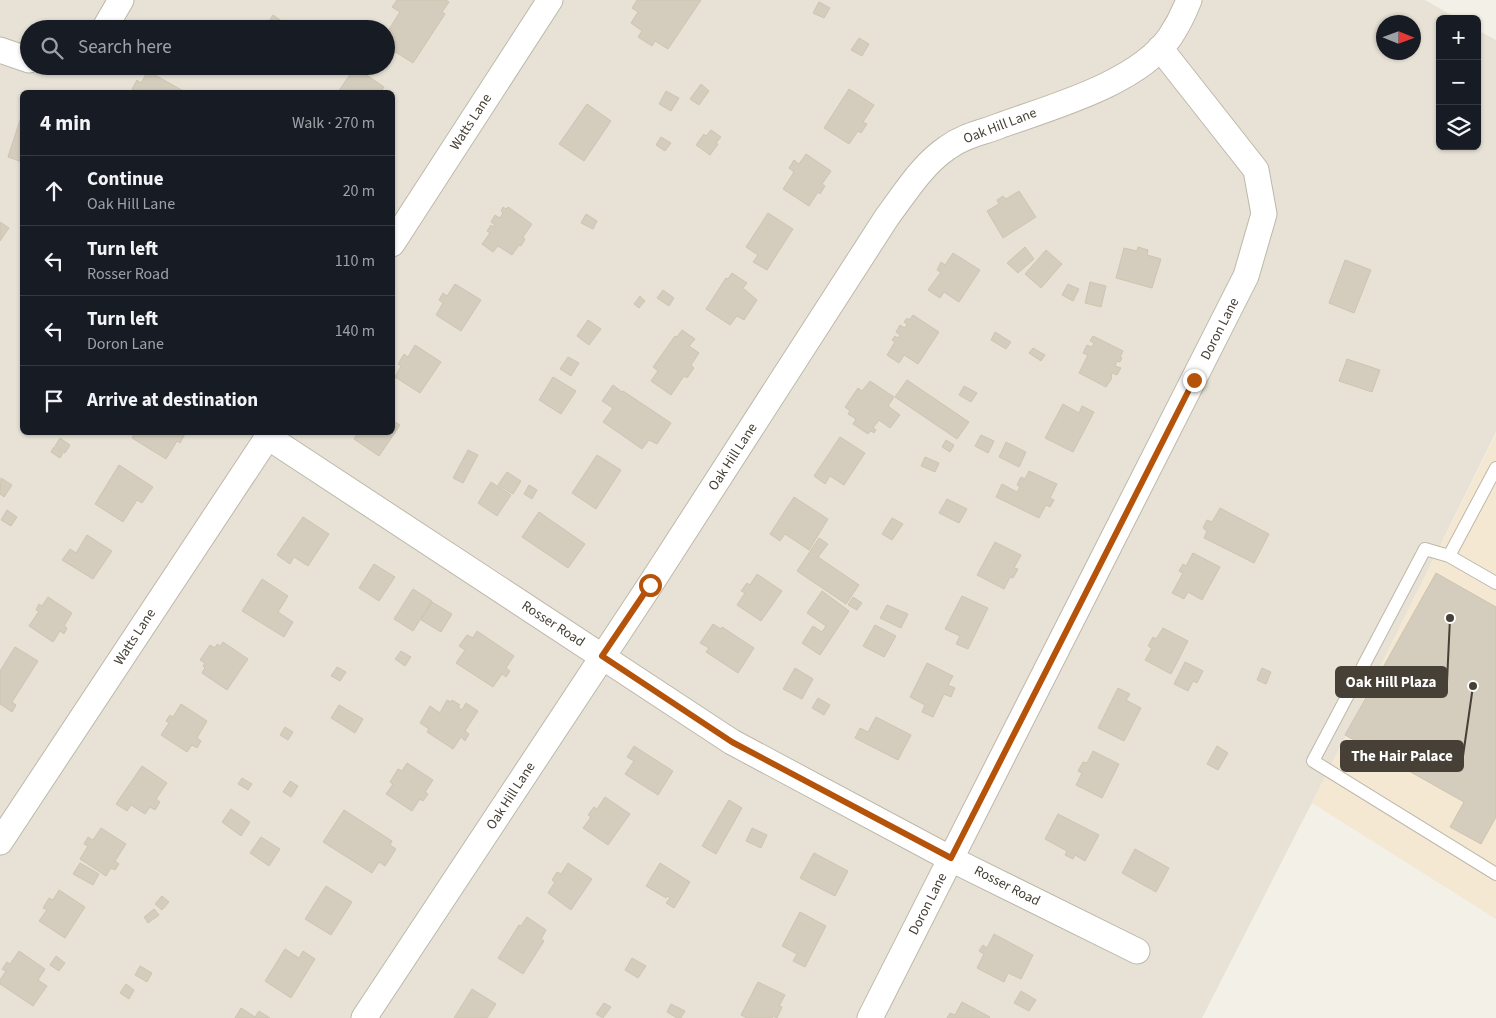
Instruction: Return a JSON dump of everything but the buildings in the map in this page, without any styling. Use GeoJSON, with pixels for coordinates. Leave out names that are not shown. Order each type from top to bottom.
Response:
{"type":"FeatureCollection","features":[{"type":"Feature","properties":{"kind":"street"},"geometry":{"type":"LineString","coordinates":[[109,20],[121,0]]}},
{"type":"Feature","properties":{"kind":"street","name":"Watts Lane"},"geometry":{"type":"LineString","coordinates":[[395,239],[550,0]]}},
{"type":"Feature","properties":{"kind":"street","name":"Oak Hill Lane"},"geometry":{"type":"LineString","coordinates":[[364,1018],[650,585],[887,217],[923,170],[946,148],[973,134],[996,128],[1067,101],[1122,77],[1137,68],[1169,38],[1183,15],[1189,0]]}},
{"type":"Feature","properties":{"kind":"street","name":"Doron Lane"},"geometry":{"type":"LineString","coordinates":[[870,1018],[1246,276],[1264,214],[1256,170],[1160,48]]}},
{"type":"Feature","properties":{"kind":"street"},"geometry":{"type":"LineString","coordinates":[[0,50],[20,57]]}},
{"type":"Feature","properties":{"kind":"street","name":"Watts Lane"},"geometry":{"type":"LineString","coordinates":[[0,842],[269,435]]}},
{"type":"Feature","properties":{"kind":"street","name":"Rosser Road"},"geometry":{"type":"LineString","coordinates":[[271,435],[732,742],[951,858],[1138,952]]}},
{"type":"Feature","properties":{"kind":"lane"},"geometry":{"type":"LineString","coordinates":[[1449,556],[1496,468]]}},
{"type":"Feature","properties":{"kind":"lane"},"geometry":{"type":"LineString","coordinates":[[1496,583],[1449,556],[1425,549],[1312,760],[1496,874]]}},
{"type":"Feature","properties":{"kind":"shaded area"},"geometry":{"type":"Polygon","coordinates":[[[0,0],[1425,0],[1451,15],[1436,15],[1436,150],[1481,150],[1481,32],[1496,40],[1496,432],[1347,734],[1202,1018],[0,1018],[0,0]]]}},
{"type":"Feature","properties":{"kind":"shaded area"},"geometry":{"type":"Polygon","coordinates":[[[1496,434],[1496,919],[1312,803],[1496,434]]]}},
{"type":"Feature","properties":{"kind":"place","name":"Oak Hill Plaza"},"geometry":{"type":"Point","coordinates":[1450,618]}},
{"type":"Feature","properties":{"kind":"place","name":"The Hair Palace"},"geometry":{"type":"Point","coordinates":[1473,686]}},
{"type":"Feature","properties":{"kind":"route"},"geometry":{"type":"LineString","coordinates":[[650,585],[602,656],[732,742],[951,858],[1194,380]]}}]}
